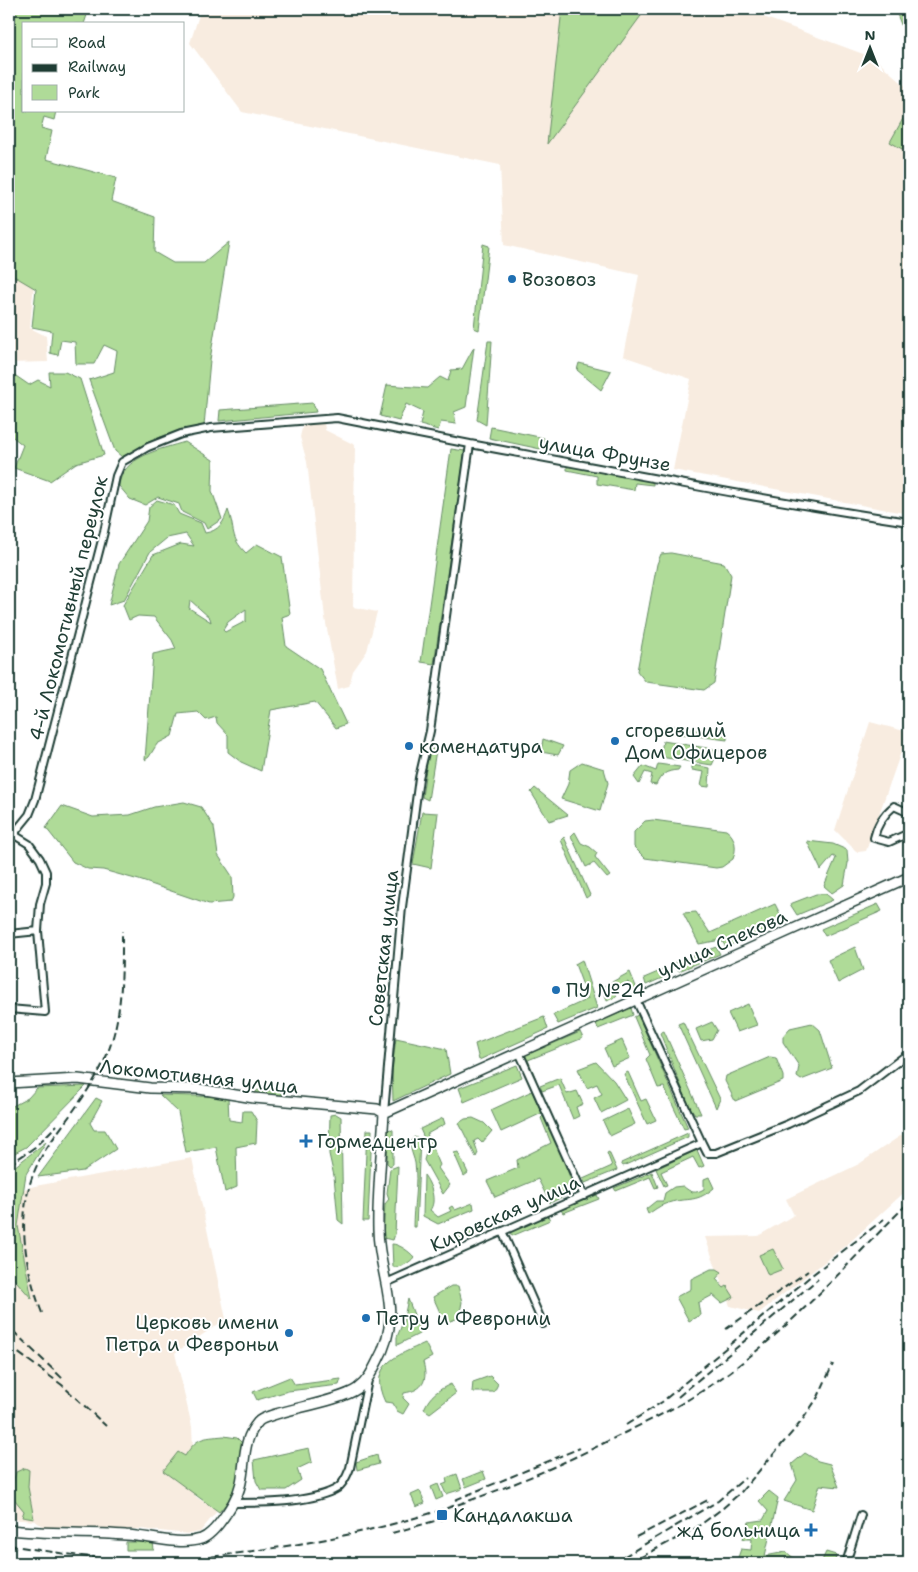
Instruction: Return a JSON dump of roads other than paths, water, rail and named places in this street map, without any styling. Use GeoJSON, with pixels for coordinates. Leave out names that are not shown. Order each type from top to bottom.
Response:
{"type":"FeatureCollection","features":[{"type":"Feature","properties":{"kind":"main road","name":"улица Спекова"},"geometry":{"type":"LineString","coordinates":[[384,1113],[909,877]]}},
{"type":"Feature","properties":{"kind":"main road","name":"Локомотивная улица"},"geometry":{"type":"LineString","coordinates":[[9,1083],[78,1079],[150,1088],[199,1089],[254,1098],[377,1109],[384,1113]]}},
{"type":"Feature","properties":{"kind":"main road","name":"Советская улица"},"geometry":{"type":"LineString","coordinates":[[384,1113],[378,1228],[379,1253],[386,1283]]}},
{"type":"Feature","properties":{"kind":"main road"},"geometry":{"type":"LineString","coordinates":[[9,1530],[127,1535],[188,1541],[203,1538],[213,1529],[233,1503],[242,1485],[248,1435],[260,1419],[341,1398],[358,1388],[368,1379],[382,1354],[390,1324],[391,1306],[386,1283]]}},
{"type":"Feature","properties":{"kind":"street","name":"улица Фрунзе"},"geometry":{"type":"LineString","coordinates":[[122,462],[148,447],[181,434],[211,428],[337,418],[659,478],[774,502],[909,522]]}},
{"type":"Feature","properties":{"kind":"street","name":"Советская улица"},"geometry":{"type":"LineString","coordinates":[[384,1113],[402,908],[419,778],[430,731],[444,619],[470,444]]}},
{"type":"Feature","properties":{"kind":"street","name":"4-й Локомотивный переулок"},"geometry":{"type":"LineString","coordinates":[[16,836],[16,831],[29,815],[35,800],[104,532],[116,476],[122,462]]}},
{"type":"Feature","properties":{"kind":"street"},"geometry":{"type":"LineString","coordinates":[[909,816],[907,812],[894,806],[884,815],[876,828],[874,838],[890,842],[909,833]]}},
{"type":"Feature","properties":{"kind":"street"},"geometry":{"type":"LineString","coordinates":[[9,839],[16,836],[29,844],[40,858],[46,872],[46,883],[40,904],[38,931],[45,1012],[9,1009]]}},
{"type":"Feature","properties":{"kind":"street"},"geometry":{"type":"LineString","coordinates":[[9,934],[38,931]]}},
{"type":"Feature","properties":{"kind":"street"},"geometry":{"type":"LineString","coordinates":[[636,1000],[707,1153],[716,1153],[788,1124],[869,1085],[909,1053]]}},
{"type":"Feature","properties":{"kind":"street"},"geometry":{"type":"LineString","coordinates":[[519,1052],[584,1196]]}},
{"type":"Feature","properties":{"kind":"street","name":"Кировская улица"},"geometry":{"type":"LineString","coordinates":[[386,1283],[702,1143]]}},
{"type":"Feature","properties":{"kind":"street"},"geometry":{"type":"LineString","coordinates":[[502,1232],[543,1324]]}},
{"type":"Feature","properties":{"kind":"street"},"geometry":{"type":"LineString","coordinates":[[233,1503],[282,1502],[335,1490],[345,1480],[350,1468],[368,1379]]}},
{"type":"Feature","properties":{"kind":"street"},"geometry":{"type":"LineString","coordinates":[[846,1563],[861,1515]]}},
{"type":"Feature","properties":{"kind":"railway"},"geometry":{"type":"LineString","coordinates":[[42,1313],[35,1293],[26,1251],[25,1209],[29,1189],[46,1149],[93,1082],[112,1042],[119,1011],[122,931]]}},
{"type":"Feature","properties":{"kind":"railway"},"geometry":{"type":"LineString","coordinates":[[9,1165],[35,1147],[57,1125]]}},
{"type":"Feature","properties":{"kind":"railway"},"geometry":{"type":"LineString","coordinates":[[9,1545],[117,1560],[167,1561],[194,1559],[307,1543],[352,1534],[438,1511],[480,1497],[563,1463],[649,1421],[704,1390],[769,1341],[793,1319],[909,1202]]}},
{"type":"Feature","properties":{"kind":"railway"},"geometry":{"type":"LineString","coordinates":[[626,1425],[662,1402],[812,1275],[884,1219]]}},
{"type":"Feature","properties":{"kind":"railway"},"geometry":{"type":"LineString","coordinates":[[726,1329],[808,1271]]}},
{"type":"Feature","properties":{"kind":"railway"},"geometry":{"type":"LineString","coordinates":[[678,1397],[818,1279]]}},
{"type":"Feature","properties":{"kind":"railway"},"geometry":{"type":"LineString","coordinates":[[13,1331],[64,1380]]}},
{"type":"Feature","properties":{"kind":"railway"},"geometry":{"type":"LineString","coordinates":[[9,1346],[62,1385],[106,1426]]}},
{"type":"Feature","properties":{"kind":"railway"},"geometry":{"type":"LineString","coordinates":[[630,1563],[696,1528],[741,1492],[801,1422],[818,1397],[833,1364]]}},
{"type":"Feature","properties":{"kind":"railway"},"geometry":{"type":"LineString","coordinates":[[455,1500],[580,1448]]}},
{"type":"Feature","properties":{"kind":"railway"},"geometry":{"type":"LineString","coordinates":[[613,1563],[718,1501],[745,1478]]}},
{"type":"Feature","properties":{"kind":"railway"},"geometry":{"type":"LineString","coordinates":[[636,1537],[710,1499]]}},
{"type":"Feature","properties":{"kind":"railway"},"geometry":{"type":"LineString","coordinates":[[392,1533],[442,1519]]}},
{"type":"Feature","properties":{"kind":"place","name":"Возовоз"},"geometry":{"type":"Point","coordinates":[512,279]}},
{"type":"Feature","properties":{"kind":"place","name":"сгоревший Дом Офицеров"},"geometry":{"type":"Point","coordinates":[615,741]}},
{"type":"Feature","properties":{"kind":"place","name":"комендатура"},"geometry":{"type":"Point","coordinates":[409,746]}},
{"type":"Feature","properties":{"kind":"place","name":"ПУ №24"},"geometry":{"type":"Point","coordinates":[556,990]}},
{"type":"Feature","properties":{"kind":"place","name":"Гормедцентр"},"geometry":{"type":"Point","coordinates":[306,1141]}},
{"type":"Feature","properties":{"kind":"place","name":"Петру и Февронии"},"geometry":{"type":"Point","coordinates":[366,1318]}},
{"type":"Feature","properties":{"kind":"place","name":"Церковь имени Петра и Февроньи"},"geometry":{"type":"Point","coordinates":[289,1333]}},
{"type":"Feature","properties":{"kind":"place","name":"Кандалакша"},"geometry":{"type":"Point","coordinates":[442,1515]}},
{"type":"Feature","properties":{"kind":"place","name":"жд больница"},"geometry":{"type":"Point","coordinates":[811,1530]}}]}
